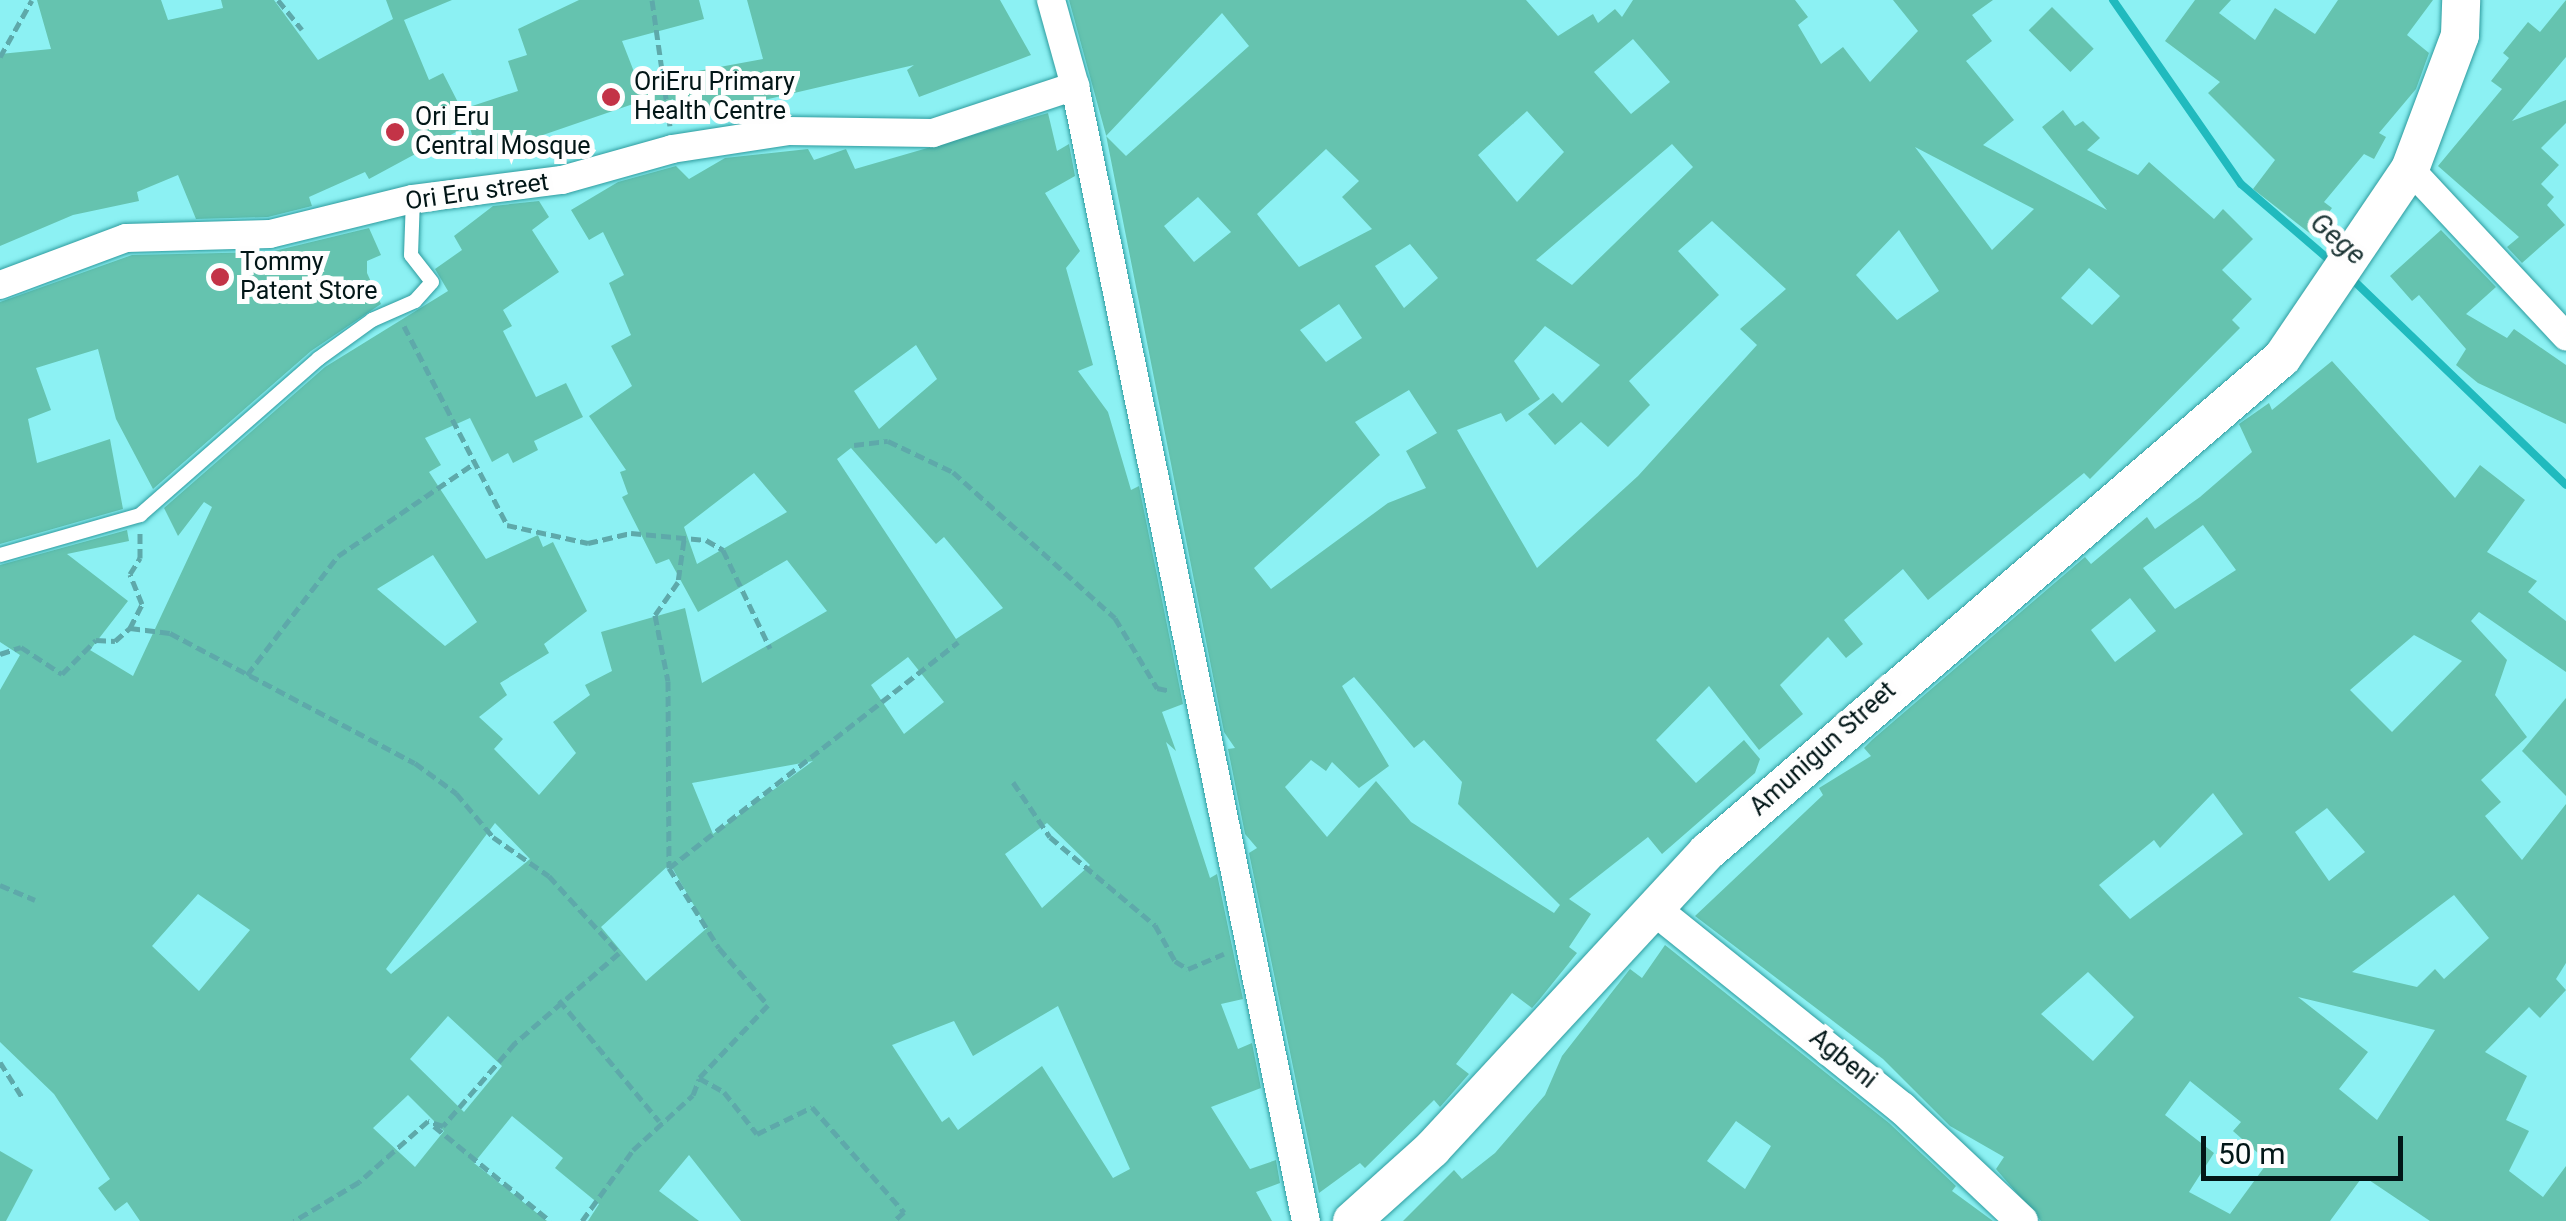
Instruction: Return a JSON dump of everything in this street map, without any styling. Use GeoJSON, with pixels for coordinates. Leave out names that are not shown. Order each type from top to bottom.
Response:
{"type":"FeatureCollection","features":[{"type":"Feature","properties":{"kind":"main road","name":"Amunigun Street"},"geometry":{"type":"LineString","coordinates":[[1352,1221],[1432,1149],[1653,908],[1906,675],[2225,412],[2282,358],[2410,169],[2439,106],[2460,36],[2461,0]]}},
{"type":"Feature","properties":{"kind":"street"},"geometry":{"type":"LineString","coordinates":[[1051,0],[1076,86],[1306,1221]]}},
{"type":"Feature","properties":{"kind":"street","name":"Ori Eru street"},"geometry":{"type":"LineString","coordinates":[[0,285],[126,238],[270,234],[413,199],[562,180],[672,149],[788,131],[933,133],[1076,86]]}},
{"type":"Feature","properties":{"kind":"street"},"geometry":{"type":"LineString","coordinates":[[2410,169],[2566,336]]}},
{"type":"Feature","properties":{"kind":"street","name":"Agbeni"},"geometry":{"type":"LineString","coordinates":[[1653,908],[1902,1108],[2022,1221]]}},
{"type":"Feature","properties":{"kind":"lane"},"geometry":{"type":"LineString","coordinates":[[0,555],[140,515],[318,359],[432,282],[411,255],[413,199]]}},
{"type":"Feature","properties":{"kind":"path"},"geometry":{"type":"LineString","coordinates":[[0,57],[32,0]]}},
{"type":"Feature","properties":{"kind":"path"},"geometry":{"type":"LineString","coordinates":[[278,0],[302,30]]}},
{"type":"Feature","properties":{"kind":"path"},"geometry":{"type":"LineString","coordinates":[[652,0],[672,149]]}},
{"type":"Feature","properties":{"kind":"path"},"geometry":{"type":"LineString","coordinates":[[396,309],[507,525],[588,543],[630,534],[684,540],[723,550],[770,648]]}},
{"type":"Feature","properties":{"kind":"path"},"geometry":{"type":"LineString","coordinates":[[854,445],[888,441],[953,472],[1114,618],[1161,692],[1198,688]]}},
{"type":"Feature","properties":{"kind":"path"},"geometry":{"type":"LineString","coordinates":[[247,674],[338,556],[473,465]]}},
{"type":"Feature","properties":{"kind":"path"},"geometry":{"type":"LineString","coordinates":[[0,654],[20,647],[62,674],[96,640],[116,641],[130,628],[142,604],[130,574],[140,558],[140,515]]}},
{"type":"Feature","properties":{"kind":"path"},"geometry":{"type":"LineString","coordinates":[[582,1221],[659,1121],[693,1095],[699,1078],[768,1005],[719,948],[669,868],[668,682],[654,615],[678,582],[684,540]]}},
{"type":"Feature","properties":{"kind":"path"},"geometry":{"type":"LineString","coordinates":[[130,628],[154,626],[415,763],[586,912],[619,953],[559,1000],[443,1126],[428,1121]]}},
{"type":"Feature","properties":{"kind":"path"},"geometry":{"type":"LineString","coordinates":[[669,868],[958,642]]}},
{"type":"Feature","properties":{"kind":"path"},"geometry":{"type":"LineString","coordinates":[[1013,782],[1050,837],[1154,925],[1175,961],[1188,969],[1251,943]]}},
{"type":"Feature","properties":{"kind":"path"},"geometry":{"type":"LineString","coordinates":[[0,885],[34,900]]}},
{"type":"Feature","properties":{"kind":"path"},"geometry":{"type":"LineString","coordinates":[[559,1000],[659,1121]]}},
{"type":"Feature","properties":{"kind":"path"},"geometry":{"type":"LineString","coordinates":[[0,1062],[22,1097]]}},
{"type":"Feature","properties":{"kind":"path"},"geometry":{"type":"LineString","coordinates":[[699,1078],[724,1092],[757,1134],[812,1107],[904,1212],[894,1221]]}},
{"type":"Feature","properties":{"kind":"path"},"geometry":{"type":"LineString","coordinates":[[294,1221],[359,1182],[428,1121]]}},
{"type":"Feature","properties":{"kind":"path"},"geometry":{"type":"LineString","coordinates":[[428,1121],[550,1221]]}},
{"type":"Feature","properties":{"kind":"building"},"geometry":{"type":"Polygon","coordinates":[[[37,0],[161,0],[168,20],[223,8],[221,0],[274,0],[318,60],[393,19],[386,0],[452,0],[404,20],[429,80],[443,73],[467,120],[463,109],[518,91],[508,61],[527,55],[518,29],[579,0],[699,0],[704,19],[622,41],[638,82],[763,59],[747,0],[1000,0],[1031,55],[919,97],[907,70],[914,65],[677,118],[673,99],[641,112],[636,103],[479,157],[469,125],[369,179],[365,172],[309,197],[312,206],[268,217],[196,219],[178,175],[137,192],[139,201],[73,215],[0,246],[0,54],[51,49],[37,0]]]}},
{"type":"Feature","properties":{"kind":"building"},"geometry":{"type":"Polygon","coordinates":[[[1069,0],[1526,0],[1558,36],[1593,14],[1598,23],[1615,9],[1622,17],[1633,0],[1795,0],[1808,17],[1798,25],[1821,64],[1843,47],[1870,82],[1918,31],[1893,0],[1993,0],[1972,15],[1992,41],[1966,61],[2014,120],[1983,145],[2107,210],[2042,127],[2063,110],[2075,126],[2083,121],[2100,138],[2087,150],[2138,175],[2149,162],[2214,219],[2223,209],[2253,239],[2222,270],[2252,299],[2232,320],[2240,328],[2090,479],[2084,473],[1928,600],[1903,569],[1844,620],[1863,644],[1846,658],[1828,637],[1780,685],[1803,714],[1759,750],[1709,686],[1656,740],[1696,783],[1744,740],[1760,759],[1755,773],[1662,854],[1648,837],[1569,899],[1591,914],[1569,947],[1577,953],[1539,1000],[1532,1008],[1512,993],[1456,1064],[1469,1074],[1440,1107],[1434,1100],[1365,1168],[1360,1163],[1319,1193],[1249,853],[1257,848],[1245,834],[1228,749],[1235,748],[1224,732],[1106,136],[1069,0]],[[1222,13],[1106,136],[1126,156],[1249,46],[1222,13]],[[1633,39],[1594,72],[1631,114],[1670,82],[1633,39]],[[1527,111],[1478,155],[1517,202],[1564,152],[1527,111]],[[1672,144],[1536,260],[1572,285],[1693,167],[1672,144]],[[1915,147],[1992,250],[2034,209],[1915,147]],[[1326,149],[1257,214],[1299,267],[1372,229],[1342,197],[1359,181],[1326,149]],[[1198,197],[1164,226],[1194,262],[1231,232],[1198,197]],[[1712,221],[1678,251],[1719,295],[1629,381],[1650,405],[1608,447],[1581,422],[1555,445],[1528,414],[1553,393],[1562,403],[1600,365],[1545,326],[1514,361],[1540,399],[1506,422],[1501,413],[1457,430],[1537,568],[1638,476],[1757,345],[1740,329],[1786,289],[1712,221]],[[1899,230],[1856,275],[1897,320],[1939,291],[1899,230]],[[1410,244],[1375,266],[1404,308],[1438,278],[1410,244]],[[2089,268],[2061,298],[2092,325],[2120,296],[2089,268]],[[1339,304],[1300,330],[1326,362],[1362,338],[1339,304]],[[1409,390],[1355,422],[1380,455],[1254,568],[1271,589],[1388,503],[1426,488],[1406,451],[1437,433],[1409,390]],[[1354,677],[1342,686],[1389,766],[1359,788],[1332,762],[1326,771],[1311,760],[1285,787],[1327,837],[1376,781],[1411,822],[1554,913],[1560,905],[1458,804],[1462,782],[1424,740],[1414,748],[1354,677]]]}},
{"type":"Feature","properties":{"kind":"building"},"geometry":{"type":"Polygon","coordinates":[[[2195,0],[2231,0],[2219,13],[2255,40],[2275,8],[2315,34],[2338,0],[2433,0],[2407,35],[2429,53],[2416,89],[2379,133],[2386,137],[2374,159],[2364,154],[2324,202],[2332,208],[2312,235],[2253,189],[2275,160],[2208,93],[2220,82],[2165,41],[2195,0]]]}},
{"type":"Feature","properties":{"kind":"building"},"geometry":{"type":"Polygon","coordinates":[[[2566,0],[2566,57],[2512,121],[2566,100],[2566,123],[2541,148],[2559,165],[2541,184],[2554,197],[2547,205],[2565,225],[2522,263],[2507,247],[2519,237],[2438,166],[2502,89],[2491,81],[2509,58],[2503,53],[2528,22],[2540,32],[2566,0]]]}},
{"type":"Feature","properties":{"kind":"building"},"geometry":{"type":"Polygon","coordinates":[[[2052,7],[2094,49],[2070,72],[2029,30],[2052,7]]]}},
{"type":"Feature","properties":{"kind":"building"},"geometry":{"type":"Polygon","coordinates":[[[1048,113],[1057,151],[1069,144],[1075,176],[1045,193],[1080,251],[1066,268],[1093,365],[1078,371],[1108,412],[1131,490],[1139,486],[1183,704],[1162,712],[1176,751],[1166,742],[1210,878],[1217,874],[1243,999],[1221,1004],[1238,1049],[1252,1043],[1261,1088],[1211,1107],[1250,1169],[1276,1160],[1280,1183],[1256,1192],[1272,1221],[741,1221],[689,1155],[659,1191],[699,1221],[588,1221],[599,1204],[555,1168],[563,1158],[512,1116],[474,1163],[547,1221],[140,1221],[127,1202],[115,1211],[98,1188],[110,1179],[54,1094],[0,1042],[0,690],[20,655],[0,642],[0,565],[127,530],[129,541],[67,554],[128,601],[90,650],[133,676],[212,507],[204,502],[178,536],[164,508],[325,367],[448,291],[435,269],[462,250],[454,236],[493,206],[539,201],[549,217],[532,230],[559,272],[503,310],[512,326],[503,331],[536,397],[566,383],[583,417],[534,441],[538,450],[513,463],[508,453],[492,462],[470,418],[425,438],[441,465],[429,472],[486,559],[538,535],[543,547],[553,542],[587,611],[544,644],[549,653],[500,683],[507,695],[479,717],[503,739],[494,749],[539,795],[576,753],[553,722],[590,695],[585,685],[612,671],[601,632],[685,608],[702,683],[827,611],[787,560],[698,612],[669,559],[656,564],[622,497],[628,494],[620,472],[626,470],[589,416],[632,386],[611,346],[631,335],[609,283],[624,275],[603,232],[589,240],[571,210],[618,182],[676,166],[689,179],[725,158],[808,149],[814,160],[846,149],[855,169],[1048,113]],[[916,345],[854,391],[879,429],[937,379],[916,345]],[[851,448],[837,459],[956,639],[1003,608],[944,537],[936,544],[851,448]],[[754,473],[684,527],[697,564],[787,512],[754,473]],[[433,555],[377,589],[445,646],[477,622],[433,555]],[[908,657],[871,685],[904,734],[944,702],[908,657]],[[813,761],[692,783],[713,834],[813,761]],[[495,823],[386,969],[391,974],[530,859],[495,823]],[[1047,823],[1005,854],[1042,908],[1090,865],[1047,823]],[[670,864],[601,927],[646,981],[707,928],[670,864]],[[198,894],[152,946],[199,991],[250,930],[198,894]],[[1058,1006],[973,1056],[954,1021],[892,1045],[942,1122],[949,1117],[958,1130],[1042,1066],[1113,1178],[1130,1169],[1058,1006]],[[448,1016],[410,1059],[464,1112],[502,1066],[448,1016]],[[408,1095],[373,1128],[415,1167],[444,1131],[408,1095]]]}},
{"type":"Feature","properties":{"kind":"building"},"geometry":{"type":"Polygon","coordinates":[[[369,228],[381,255],[367,261],[367,273],[381,304],[311,351],[153,489],[116,419],[98,349],[36,368],[51,410],[28,419],[37,463],[110,439],[123,509],[0,544],[0,302],[132,255],[270,252],[369,228]]]}},
{"type":"Feature","properties":{"kind":"building"},"geometry":{"type":"Polygon","coordinates":[[[2441,230],[2496,287],[2466,314],[2507,338],[2514,329],[2566,365],[2566,424],[2478,383],[2456,365],[2466,349],[2419,295],[2412,301],[2390,276],[2441,230]]]}},
{"type":"Feature","properties":{"kind":"building"},"geometry":{"type":"Polygon","coordinates":[[[2332,361],[2455,498],[2480,465],[2525,500],[2487,552],[2537,581],[2528,592],[2566,621],[2566,672],[2479,612],[2471,621],[2507,660],[2495,695],[2527,737],[2481,780],[2501,802],[2485,816],[2522,860],[2566,804],[2566,963],[2556,979],[2566,990],[2540,1018],[2529,1007],[2485,1052],[2527,1076],[2506,1120],[2529,1131],[2509,1171],[2543,1197],[2566,1166],[2566,1221],[2430,1221],[2363,1176],[2330,1221],[2041,1221],[1996,1169],[2004,1157],[1950,1126],[1883,1059],[1695,916],[1823,795],[1819,788],[1871,756],[1864,748],[1872,740],[2085,557],[2091,564],[2147,517],[2155,529],[2252,452],[2239,424],[2269,403],[2272,410],[2332,361]],[[2203,525],[2143,568],[2175,609],[2236,570],[2203,525]],[[2130,598],[2091,630],[2115,662],[2156,631],[2130,598]],[[2414,635],[2350,690],[2392,732],[2462,661],[2414,635]],[[2213,793],[2160,848],[2154,840],[2099,885],[2130,919],[2243,834],[2213,793]],[[2327,808],[2295,832],[2329,881],[2365,852],[2327,808]],[[2454,895],[2352,972],[2417,987],[2435,969],[2444,979],[2489,938],[2454,895]],[[2088,972],[2041,1014],[2093,1061],[2134,1017],[2088,972]],[[2298,997],[2368,1052],[2339,1089],[2377,1120],[2435,1030],[2298,997]],[[2190,1081],[2165,1115],[2214,1153],[2189,1192],[2230,1214],[2268,1162],[2233,1131],[2241,1122],[2190,1081]]]}},
{"type":"Feature","properties":{"kind":"building"},"geometry":{"type":"Polygon","coordinates":[[[2566,698],[2566,796],[2522,751],[2566,698]]]}},
{"type":"Feature","properties":{"kind":"building"},"geometry":{"type":"Polygon","coordinates":[[[1665,945],[1889,1123],[1956,1186],[1952,1191],[1993,1221],[1403,1221],[1454,1170],[1462,1179],[1495,1153],[1545,1095],[1562,1056],[1630,969],[1642,978],[1665,945]],[[1736,1121],[1707,1161],[1745,1189],[1771,1146],[1736,1121]]]}},
{"type":"Feature","properties":{"kind":"building"},"geometry":{"type":"Polygon","coordinates":[[[0,1151],[33,1170],[6,1221],[0,1221],[0,1151]]]}},
{"type":"Feature","properties":{"kind":"waterway","name":"Gege"},"geometry":{"type":"LineString","coordinates":[[2113,0],[2241,184],[2333,263]]}},
{"type":"Feature","properties":{"kind":"waterway","name":"Gege"},"geometry":{"type":"LineString","coordinates":[[2351,278],[2566,485]]}},
{"type":"Feature","properties":{"kind":"place","name":"OriEru Primary Health Centre"},"geometry":{"type":"Point","coordinates":[611,97]}},
{"type":"Feature","properties":{"kind":"place","name":"Ori Eru Central Mosque"},"geometry":{"type":"Point","coordinates":[395,132]}},
{"type":"Feature","properties":{"kind":"place","name":"Tommy Patent Store"},"geometry":{"type":"Point","coordinates":[220,277]}}]}
